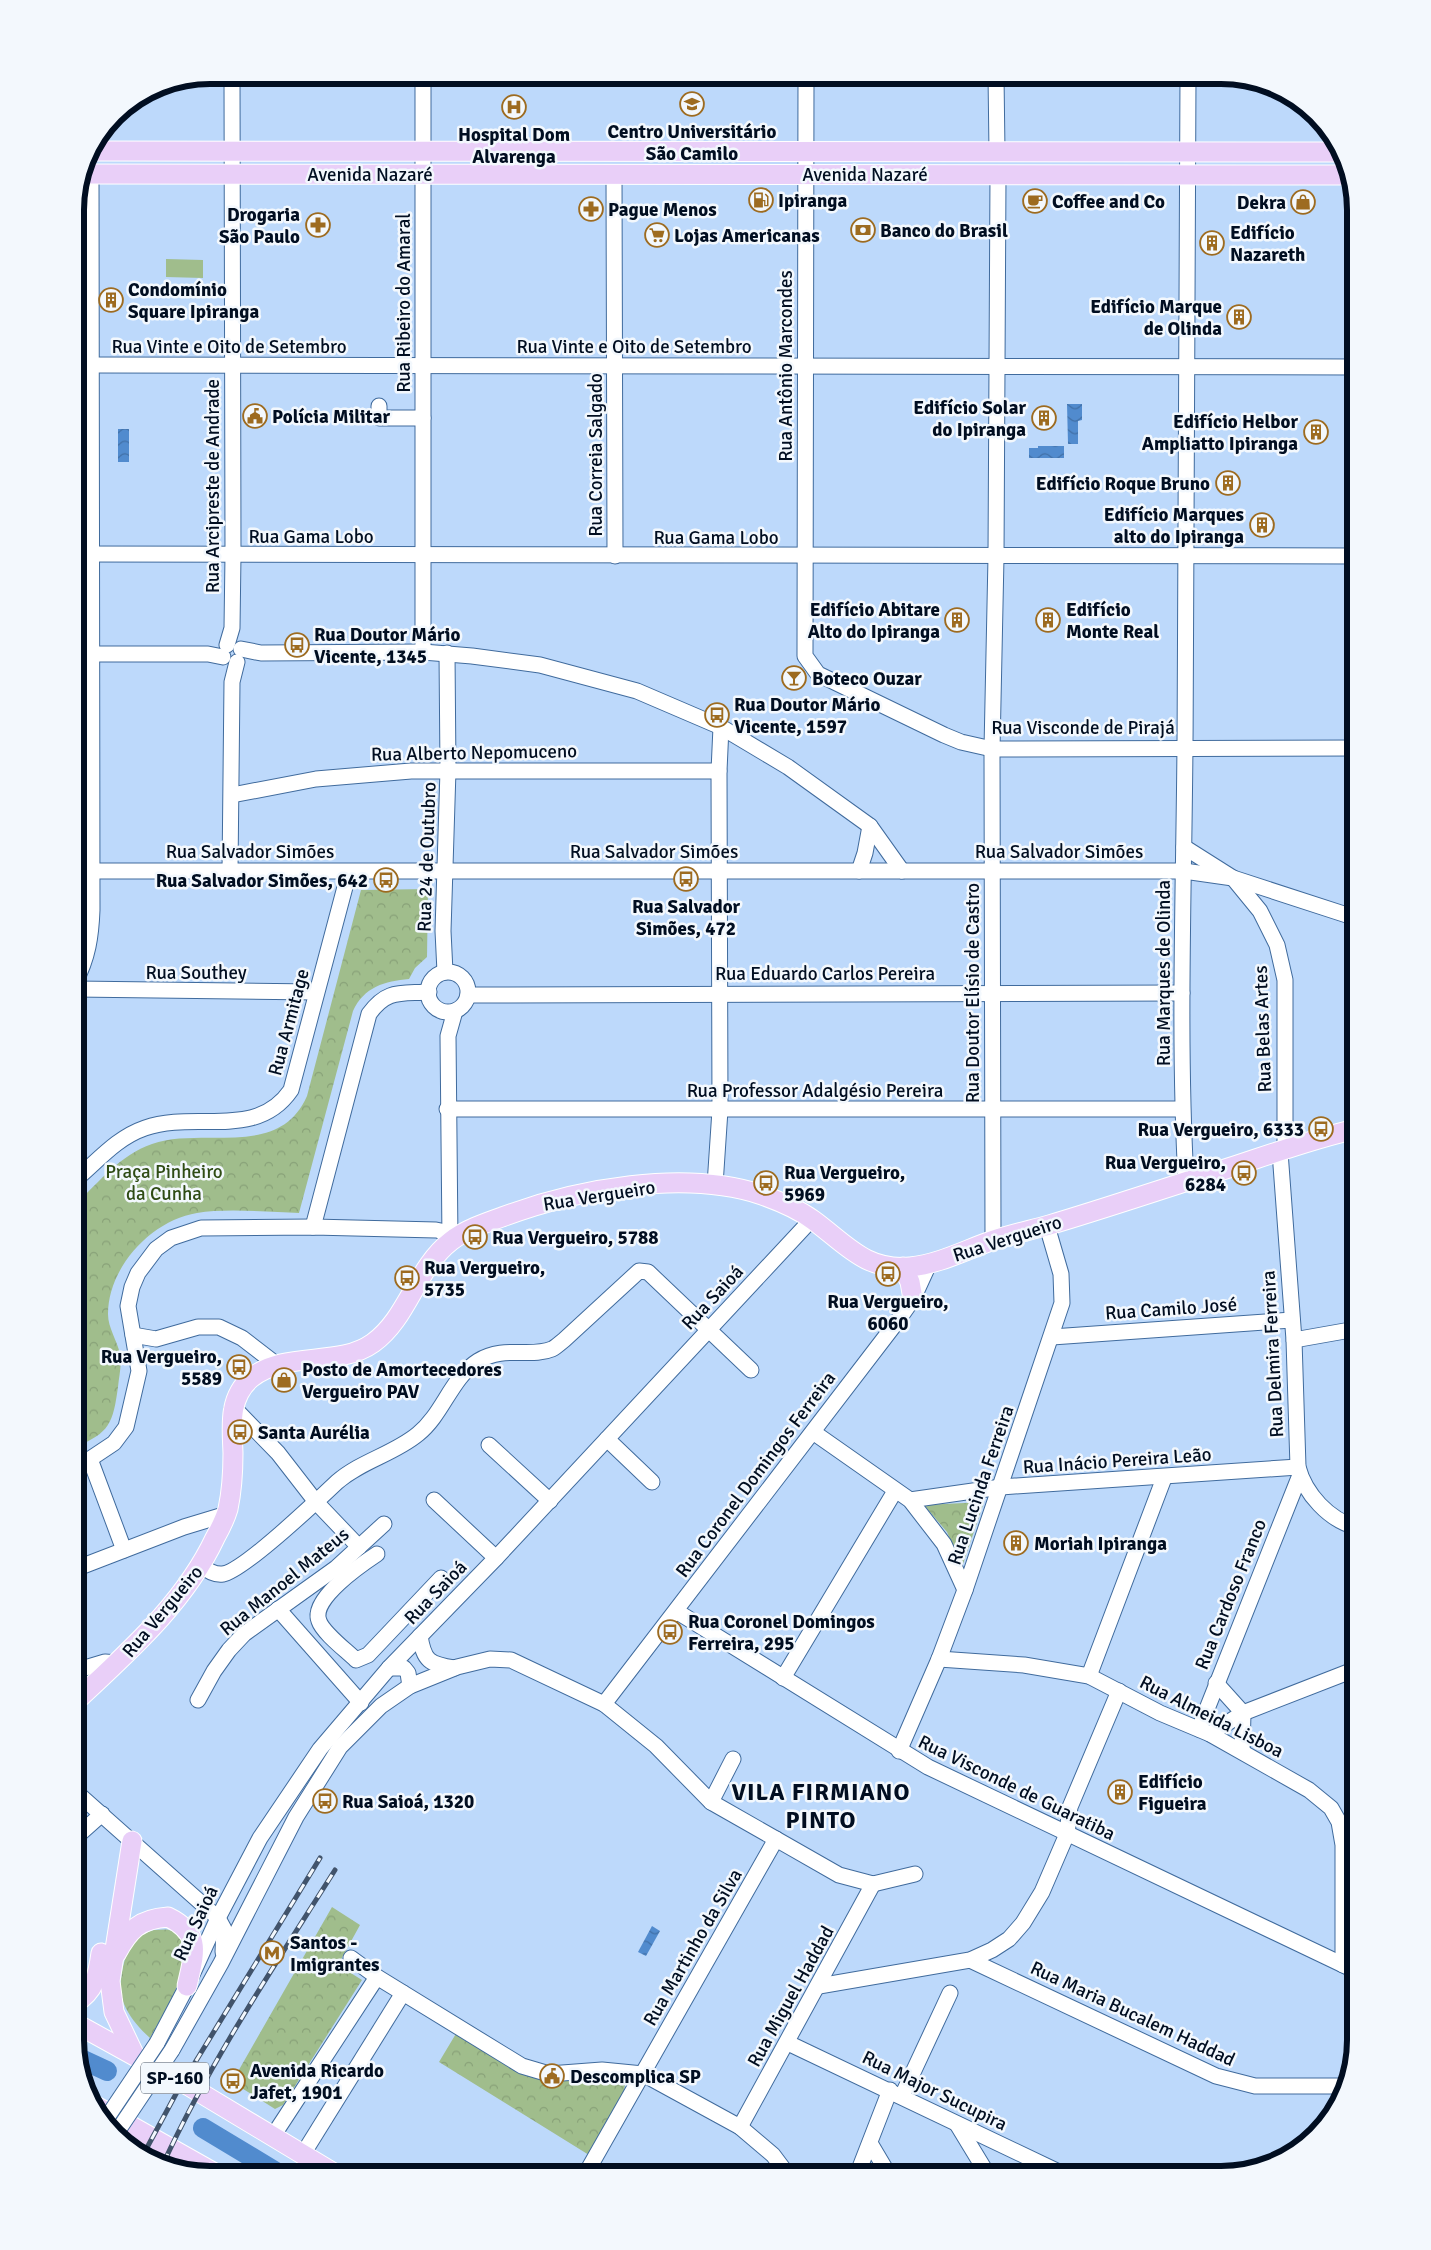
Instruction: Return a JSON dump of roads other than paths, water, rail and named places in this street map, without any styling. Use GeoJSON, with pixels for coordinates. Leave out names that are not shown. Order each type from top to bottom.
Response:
{"type":"FeatureCollection","features":[{"type":"Feature","properties":{"kind":"main road","name":"Avenida Nazaré"},"geometry":{"type":"LineString","coordinates":[[99,151],[997,152],[1188,150],[1333,152]]}},
{"type":"Feature","properties":{"kind":"main road","name":"Avenida Nazaré"},"geometry":{"type":"LineString","coordinates":[[89,174],[1342,174]]}},
{"type":"Feature","properties":{"kind":"main road","name":"Rua Vergueiro"},"geometry":{"type":"LineString","coordinates":[[84,1694],[118,1663],[155,1624],[202,1566],[227,1514],[232,1480],[232,1409],[238,1394],[245,1384],[253,1377],[277,1365],[351,1353],[376,1341],[396,1316],[426,1268],[450,1242],[483,1224],[529,1207],[581,1195],[670,1184],[715,1186],[761,1195],[812,1219],[861,1258],[883,1267],[903,1267],[929,1264],[993,1240],[1047,1226],[1347,1132]]}},
{"type":"Feature","properties":{"kind":"main road"},"geometry":{"type":"LineString","coordinates":[[903,1267],[910,1282],[913,1299]]}},
{"type":"Feature","properties":{"kind":"main road"},"geometry":{"type":"LineString","coordinates":[[127,1836],[110,1991],[114,2012],[134,2054]]}},
{"type":"Feature","properties":{"kind":"main road"},"geometry":{"type":"LineString","coordinates":[[84,1998],[96,1981],[127,1836]]}},
{"type":"Feature","properties":{"kind":"main road"},"geometry":{"type":"LineString","coordinates":[[112,1962],[125,1936],[143,1921],[168,1917],[187,1929],[193,1942],[194,1954],[187,1986]]}},
{"type":"Feature","properties":{"kind":"main road","name":"SP-160"},"geometry":{"type":"LineString","coordinates":[[84,2028],[134,2054],[322,2166]]}},
{"type":"Feature","properties":{"kind":"main road"},"geometry":{"type":"LineString","coordinates":[[107,2112],[202,2166]]}},
{"type":"Feature","properties":{"kind":"street","name":"Rua Arcipreste de Andrade"},"geometry":{"type":"LineString","coordinates":[[229,653],[232,628],[233,555],[232,84]]}},
{"type":"Feature","properties":{"kind":"street","name":"Rua Ribeiro do Amaral"},"geometry":{"type":"LineString","coordinates":[[423,84],[423,652]]}},
{"type":"Feature","properties":{"kind":"street","name":"Rua Antônio Marcondes"},"geometry":{"type":"LineString","coordinates":[[805,656],[804,366],[806,84]]}},
{"type":"Feature","properties":{"kind":"street"},"geometry":{"type":"LineString","coordinates":[[996,84],[997,152]]}},
{"type":"Feature","properties":{"kind":"street","name":"Rua Marques de Olinda"},"geometry":{"type":"LineString","coordinates":[[1186,1181],[1182,1109],[1182,993],[1187,557],[1188,84]]}},
{"type":"Feature","properties":{"kind":"street","name":"Rua Correia Salgado"},"geometry":{"type":"LineString","coordinates":[[614,174],[615,556]]}},
{"type":"Feature","properties":{"kind":"street","name":"Rua Doutor Elísio de Castro"},"geometry":{"type":"LineString","coordinates":[[993,1240],[992,749],[996,556],[998,175]]}},
{"type":"Feature","properties":{"kind":"street"},"geometry":{"type":"LineString","coordinates":[[84,961],[91,938],[92,871],[91,365],[86,186]]}},
{"type":"Feature","properties":{"kind":"street","name":"Rua Vinte e Oito de Setembro"},"geometry":{"type":"LineString","coordinates":[[91,365],[1347,367]]}},
{"type":"Feature","properties":{"kind":"street"},"geometry":{"type":"LineString","coordinates":[[379,406],[379,418],[423,418]]}},
{"type":"Feature","properties":{"kind":"street","name":"Rua Gama Lobo"},"geometry":{"type":"LineString","coordinates":[[84,554],[806,557],[1347,556]]}},
{"type":"Feature","properties":{"kind":"street"},"geometry":{"type":"LineString","coordinates":[[84,654],[261,652],[447,653],[540,665],[596,679],[637,691],[721,727],[788,768],[870,826],[902,871]]}},
{"type":"Feature","properties":{"kind":"street"},"geometry":{"type":"LineString","coordinates":[[229,653],[232,682],[230,872]]}},
{"type":"Feature","properties":{"kind":"street","name":"Rua 24 de Outubro"},"geometry":{"type":"LineString","coordinates":[[445,972],[444,871],[448,770],[447,653]]}},
{"type":"Feature","properties":{"kind":"street","name":"Rua Visconde de Pirajá"},"geometry":{"type":"LineString","coordinates":[[805,656],[818,674],[944,735],[961,742],[992,749],[1347,748]]}},
{"type":"Feature","properties":{"kind":"street"},"geometry":{"type":"LineString","coordinates":[[715,1186],[720,1110],[719,771],[721,727]]}},
{"type":"Feature","properties":{"kind":"street","name":"Rua Alberto Nepomuceno"},"geometry":{"type":"LineString","coordinates":[[232,795],[316,779],[364,774],[448,770],[719,771]]}},
{"type":"Feature","properties":{"kind":"street"},"geometry":{"type":"LineString","coordinates":[[859,871],[866,853],[870,826]]}},
{"type":"Feature","properties":{"kind":"street","name":"Rua Salvador Simões"},"geometry":{"type":"LineString","coordinates":[[1184,847],[1233,878]]}},
{"type":"Feature","properties":{"kind":"street","name":"Rua Salvador Simões"},"geometry":{"type":"LineString","coordinates":[[84,871],[1184,871],[1233,878],[1347,915]]}},
{"type":"Feature","properties":{"kind":"street","name":"Rua Armitage"},"geometry":{"type":"LineString","coordinates":[[84,1171],[101,1154],[144,1128],[168,1121],[240,1121],[257,1118],[271,1112],[284,1100],[291,1090],[349,872]]}},
{"type":"Feature","properties":{"kind":"street","name":"Rua Belas Artes"},"geometry":{"type":"LineString","coordinates":[[1233,878],[1260,911],[1278,945],[1285,980],[1283,1151]]}},
{"type":"Feature","properties":{"kind":"street"},"geometry":{"type":"LineString","coordinates":[[1260,911],[1262,898],[1270,890]]}},
{"type":"Feature","properties":{"kind":"street"},"geometry":{"type":"LineString","coordinates":[[440,1010],[455,1011],[462,1007],[468,994],[467,985],[462,978],[454,973],[445,972],[433,979],[429,992],[434,1005],[440,1010],[448,1036]]}},
{"type":"Feature","properties":{"kind":"street","name":"Rua Southey"},"geometry":{"type":"LineString","coordinates":[[84,989],[316,992]]}},
{"type":"Feature","properties":{"kind":"street"},"geometry":{"type":"LineString","coordinates":[[313,1227],[369,1014],[380,999],[394,995],[429,992]]}},
{"type":"Feature","properties":{"kind":"street","name":"Rua Eduardo Carlos Pereira"},"geometry":{"type":"LineString","coordinates":[[468,994],[1182,993]]}},
{"type":"Feature","properties":{"kind":"street"},"geometry":{"type":"LineString","coordinates":[[450,1242],[447,1109],[448,1036],[455,1011]]}},
{"type":"Feature","properties":{"kind":"street","name":"Rua Professor Adalgésio Pereira"},"geometry":{"type":"LineString","coordinates":[[447,1109],[1182,1109]]}},
{"type":"Feature","properties":{"kind":"street","name":"Rua Delmira Ferreira"},"geometry":{"type":"LineString","coordinates":[[1283,1151],[1294,1340],[1299,1471],[1318,1504],[1337,1519],[1347,1524]]}},
{"type":"Feature","properties":{"kind":"street","name":"Rua Saioá"},"geometry":{"type":"LineString","coordinates":[[109,2115],[157,2043],[187,1986],[218,1918],[260,1838],[320,1749],[389,1668],[496,1558],[812,1219]]}},
{"type":"Feature","properties":{"kind":"street","name":"Rua Lucinda Ferreira"},"geometry":{"type":"LineString","coordinates":[[900,1751],[939,1659],[965,1590],[1062,1303],[1063,1287],[1047,1226]]}},
{"type":"Feature","properties":{"kind":"street"},"geometry":{"type":"LineString","coordinates":[[84,1461],[114,1443],[126,1427],[139,1372],[128,1306],[132,1287],[138,1273],[156,1249],[172,1238],[201,1228],[313,1227],[436,1230],[441,1231],[450,1242]]}},
{"type":"Feature","properties":{"kind":"street","name":"Rua Coronel Domingos Ferreira"},"geometry":{"type":"LineString","coordinates":[[604,1704],[913,1299],[929,1264]]}},
{"type":"Feature","properties":{"kind":"street"},"geometry":{"type":"LineString","coordinates":[[202,1566],[216,1574],[231,1571],[261,1550],[339,1481],[360,1466],[419,1434],[458,1381],[478,1362],[492,1355],[511,1351],[552,1350],[639,1271],[648,1272],[751,1370]]}},
{"type":"Feature","properties":{"kind":"street","name":"Rua Camilo José"},"geometry":{"type":"LineString","coordinates":[[1052,1337],[1292,1320]]}},
{"type":"Feature","properties":{"kind":"street"},"geometry":{"type":"LineString","coordinates":[[133,1335],[156,1340],[198,1328],[219,1327],[242,1338],[277,1365]]}},
{"type":"Feature","properties":{"kind":"street"},"geometry":{"type":"LineString","coordinates":[[1294,1340],[1347,1331]]}},
{"type":"Feature","properties":{"kind":"street"},"geometry":{"type":"LineString","coordinates":[[232,1409],[239,1413],[278,1453],[316,1502],[359,1547]]}},
{"type":"Feature","properties":{"kind":"street"},"geometry":{"type":"LineString","coordinates":[[813,1432],[910,1500],[944,1544],[965,1590]]}},
{"type":"Feature","properties":{"kind":"street"},"geometry":{"type":"LineString","coordinates":[[607,1439],[652,1482]]}},
{"type":"Feature","properties":{"kind":"street"},"geometry":{"type":"LineString","coordinates":[[489,1445],[550,1500]]}},
{"type":"Feature","properties":{"kind":"street"},"geometry":{"type":"LineString","coordinates":[[90,1459],[124,1550]]}},
{"type":"Feature","properties":{"kind":"street","name":"Rua Inácio Pereira Leão"},"geometry":{"type":"LineString","coordinates":[[910,1500],[1000,1487],[1299,1471]]}},
{"type":"Feature","properties":{"kind":"street","name":"Rua Cardoso Franco"},"geometry":{"type":"LineString","coordinates":[[1204,1731],[1216,1683],[1299,1471]]}},
{"type":"Feature","properties":{"kind":"street"},"geometry":{"type":"LineString","coordinates":[[1089,1676],[1164,1478]]}},
{"type":"Feature","properties":{"kind":"street"},"geometry":{"type":"LineString","coordinates":[[783,1678],[895,1491]]}},
{"type":"Feature","properties":{"kind":"street"},"geometry":{"type":"LineString","coordinates":[[434,1500],[496,1558]]}},
{"type":"Feature","properties":{"kind":"street"},"geometry":{"type":"LineString","coordinates":[[84,1566],[184,1527],[227,1514]]}},
{"type":"Feature","properties":{"kind":"street","name":"Rua Manoel Mateus"},"geometry":{"type":"LineString","coordinates":[[198,1700],[229,1650],[244,1634],[336,1568],[384,1524]]}},
{"type":"Feature","properties":{"kind":"street"},"geometry":{"type":"LineString","coordinates":[[356,1660],[323,1627],[318,1614],[320,1606],[344,1578],[377,1554]]}},
{"type":"Feature","properties":{"kind":"street"},"geometry":{"type":"LineString","coordinates":[[339,1678],[356,1660],[368,1655],[441,1578]]}},
{"type":"Feature","properties":{"kind":"street"},"geometry":{"type":"LineString","coordinates":[[278,1609],[361,1703]]}},
{"type":"Feature","properties":{"kind":"street","name":"Rua Visconde de Guaratiba"},"geometry":{"type":"LineString","coordinates":[[676,1611],[928,1767],[1347,1967]]}},
{"type":"Feature","properties":{"kind":"street"},"geometry":{"type":"LineString","coordinates":[[420,1636],[424,1656],[432,1662],[454,1668]]}},
{"type":"Feature","properties":{"kind":"street"},"geometry":{"type":"LineString","coordinates":[[120,2128],[172,2050],[221,1964],[296,1816],[340,1747],[381,1706],[410,1686],[454,1668],[490,1659],[511,1660],[604,1704],[656,1746],[711,1802],[840,1875],[873,1884],[915,1874]]}},
{"type":"Feature","properties":{"kind":"street","name":"Rua Almeida Lisboa"},"geometry":{"type":"LineString","coordinates":[[939,1659],[1024,1665],[1089,1676],[1160,1713],[1204,1731],[1309,1790],[1331,1808],[1339,1822],[1343,1845],[1347,1916]]}},
{"type":"Feature","properties":{"kind":"street"},"geometry":{"type":"LineString","coordinates":[[84,1668],[105,1662],[118,1663]]}},
{"type":"Feature","properties":{"kind":"street"},"geometry":{"type":"LineString","coordinates":[[389,1668],[404,1668],[408,1673],[410,1686]]}},
{"type":"Feature","properties":{"kind":"street"},"geometry":{"type":"LineString","coordinates":[[1204,1731],[1347,1673]]}},
{"type":"Feature","properties":{"kind":"street"},"geometry":{"type":"LineString","coordinates":[[1216,1683],[1243,1714],[1242,1751]]}},
{"type":"Feature","properties":{"kind":"street"},"geometry":{"type":"LineString","coordinates":[[819,1986],[970,1960],[1003,1943],[1022,1923],[1042,1892],[1067,1834],[1070,1807],[1119,1691]]}},
{"type":"Feature","properties":{"kind":"street"},"geometry":{"type":"LineString","coordinates":[[711,1802],[732,1759]]}},
{"type":"Feature","properties":{"kind":"street"},"geometry":{"type":"LineString","coordinates":[[84,1799],[218,1918],[224,1934],[221,1964]]}},
{"type":"Feature","properties":{"kind":"street"},"geometry":{"type":"LineString","coordinates":[[84,1830],[102,1814]]}},
{"type":"Feature","properties":{"kind":"street","name":"Rua Martinho da Silva"},"geometry":{"type":"LineString","coordinates":[[590,2166],[776,1839]]}},
{"type":"Feature","properties":{"kind":"street","name":"Rua Miguel Haddad"},"geometry":{"type":"LineString","coordinates":[[740,2127],[819,1986],[873,1884]]}},
{"type":"Feature","properties":{"kind":"street"},"geometry":{"type":"LineString","coordinates":[[350,1958],[377,1978],[522,2066],[549,2074],[602,2070],[643,2074],[740,2127],[773,2155],[781,2166]]}},
{"type":"Feature","properties":{"kind":"street","name":"Rua Maria Bucalem Haddad"},"geometry":{"type":"LineString","coordinates":[[970,1960],[1216,2076],[1255,2086],[1339,2086]]}},
{"type":"Feature","properties":{"kind":"street"},"geometry":{"type":"LineString","coordinates":[[273,2136],[377,1978]]}},
{"type":"Feature","properties":{"kind":"street"},"geometry":{"type":"LineString","coordinates":[[303,2154],[403,1993]]}},
{"type":"Feature","properties":{"kind":"street"},"geometry":{"type":"LineString","coordinates":[[861,2166],[870,2143],[950,1993]]}},
{"type":"Feature","properties":{"kind":"street","name":"Rua Major Sucupira"},"geometry":{"type":"LineString","coordinates":[[788,2042],[1046,2166]]}},
{"type":"Feature","properties":{"kind":"street"},"geometry":{"type":"LineString","coordinates":[[957,2124],[983,2166]]}},
{"type":"Feature","properties":{"kind":"street"},"geometry":{"type":"LineString","coordinates":[[870,2143],[884,2166]]}},
{"type":"Feature","properties":{"kind":"water"},"geometry":{"type":"Polygon","coordinates":[[[1067,404],[1082,404],[1082,420],[1078,421],[1078,444],[1068,444],[1067,404]]]}},
{"type":"Feature","properties":{"kind":"water"},"geometry":{"type":"Polygon","coordinates":[[[118,429],[129,429],[129,462],[118,462],[118,429]]]}},
{"type":"Feature","properties":{"kind":"water"},"geometry":{"type":"Polygon","coordinates":[[[1038,446],[1064,446],[1064,458],[1029,458],[1029,448],[1038,448],[1038,446]]]}},
{"type":"Feature","properties":{"kind":"water"},"geometry":{"type":"Polygon","coordinates":[[[652,1926],[660,1931],[646,1956],[638,1952],[652,1926]]]}},
{"type":"Feature","properties":{"kind":"waterway"},"geometry":{"type":"LineString","coordinates":[[86,2061],[107,2071]]}},
{"type":"Feature","properties":{"kind":"waterway"},"geometry":{"type":"LineString","coordinates":[[203,2128],[266,2166]]}},
{"type":"Feature","properties":{"kind":"railway"},"geometry":{"type":"LineString","coordinates":[[146,2149],[177,2092],[320,1858]]}},
{"type":"Feature","properties":{"kind":"railway"},"geometry":{"type":"LineString","coordinates":[[166,2158],[182,2124],[223,2050],[335,1870]]}},
{"type":"Feature","properties":{"kind":"place","name":"Centro Universitário São Camilo"},"geometry":{"type":"Point","coordinates":[692,104]}},
{"type":"Feature","properties":{"kind":"place","name":"Hospital Dom Alvarenga"},"geometry":{"type":"Point","coordinates":[514,107]}},
{"type":"Feature","properties":{"kind":"place","name":"Ipiranga"},"geometry":{"type":"Point","coordinates":[761,200]}},
{"type":"Feature","properties":{"kind":"place","name":"Coffee and Co"},"geometry":{"type":"Point","coordinates":[1035,201]}},
{"type":"Feature","properties":{"kind":"place","name":"Dekra"},"geometry":{"type":"Point","coordinates":[1303,202]}},
{"type":"Feature","properties":{"kind":"place","name":"Pague Menos"},"geometry":{"type":"Point","coordinates":[591,209]}},
{"type":"Feature","properties":{"kind":"place","name":"Drogaria São Paulo"},"geometry":{"type":"Point","coordinates":[318,225]}},
{"type":"Feature","properties":{"kind":"place","name":"Banco do Brasil"},"geometry":{"type":"Point","coordinates":[863,230]}},
{"type":"Feature","properties":{"kind":"place","name":"Lojas Americanas"},"geometry":{"type":"Point","coordinates":[657,235]}},
{"type":"Feature","properties":{"kind":"place","name":"Edifício Nazareth"},"geometry":{"type":"Point","coordinates":[1212,243]}},
{"type":"Feature","properties":{"kind":"place","name":"Condomínio Square Ipiranga"},"geometry":{"type":"Point","coordinates":[111,300]}},
{"type":"Feature","properties":{"kind":"place","name":"Edifício Marque de Olinda"},"geometry":{"type":"Point","coordinates":[1239,317]}},
{"type":"Feature","properties":{"kind":"place","name":"Polícia Militar"},"geometry":{"type":"Point","coordinates":[255,416]}},
{"type":"Feature","properties":{"kind":"place","name":"Edifício Solar do Ipiranga"},"geometry":{"type":"Point","coordinates":[1044,418]}},
{"type":"Feature","properties":{"kind":"place","name":"Edifício Helbor Ampliatto Ipiranga"},"geometry":{"type":"Point","coordinates":[1316,432]}},
{"type":"Feature","properties":{"kind":"place","name":"Edifício Roque Bruno"},"geometry":{"type":"Point","coordinates":[1228,483]}},
{"type":"Feature","properties":{"kind":"place","name":"Edifício Marques alto do Ipiranga"},"geometry":{"type":"Point","coordinates":[1262,525]}},
{"type":"Feature","properties":{"kind":"place","name":"Edifício Abitare Alto do Ipiranga"},"geometry":{"type":"Point","coordinates":[957,620]}},
{"type":"Feature","properties":{"kind":"place","name":"Edifício Monte Real"},"geometry":{"type":"Point","coordinates":[1048,620]}},
{"type":"Feature","properties":{"kind":"place","name":"Rua Doutor Mário Vicente, 1345"},"geometry":{"type":"Point","coordinates":[297,645]}},
{"type":"Feature","properties":{"kind":"place","name":"Boteco Ouzar"},"geometry":{"type":"Point","coordinates":[794,678]}},
{"type":"Feature","properties":{"kind":"place","name":"Rua Doutor Mário Vicente, 1597"},"geometry":{"type":"Point","coordinates":[717,715]}},
{"type":"Feature","properties":{"kind":"place","name":"Rua Salvador Simões, 472"},"geometry":{"type":"Point","coordinates":[686,879]}},
{"type":"Feature","properties":{"kind":"place","name":"Rua Salvador Simões, 642"},"geometry":{"type":"Point","coordinates":[386,880]}},
{"type":"Feature","properties":{"kind":"place","name":"Rua Vergueiro, 6333"},"geometry":{"type":"Point","coordinates":[1321,1129]}},
{"type":"Feature","properties":{"kind":"place","name":"Rua Vergueiro, 6284"},"geometry":{"type":"Point","coordinates":[1244,1173]}},
{"type":"Feature","properties":{"kind":"place","name":"Rua Vergueiro, 5969"},"geometry":{"type":"Point","coordinates":[766,1183]}},
{"type":"Feature","properties":{"kind":"place","name":"Rua Vergueiro, 5788"},"geometry":{"type":"Point","coordinates":[475,1237]}},
{"type":"Feature","properties":{"kind":"place","name":"Rua Vergueiro, 6060"},"geometry":{"type":"Point","coordinates":[888,1274]}},
{"type":"Feature","properties":{"kind":"place","name":"Rua Vergueiro, 5735"},"geometry":{"type":"Point","coordinates":[407,1278]}},
{"type":"Feature","properties":{"kind":"place","name":"Rua Vergueiro, 5589"},"geometry":{"type":"Point","coordinates":[239,1367]}},
{"type":"Feature","properties":{"kind":"place","name":"Posto de Amortecedores Vergueiro PAV"},"geometry":{"type":"Point","coordinates":[284,1380]}},
{"type":"Feature","properties":{"kind":"place","name":"Santa Aurélia"},"geometry":{"type":"Point","coordinates":[240,1432]}},
{"type":"Feature","properties":{"kind":"place","name":"Moriah Ipiranga"},"geometry":{"type":"Point","coordinates":[1016,1543]}},
{"type":"Feature","properties":{"kind":"place","name":"Rua Coronel Domingos Ferreira, 295"},"geometry":{"type":"Point","coordinates":[670,1632]}},
{"type":"Feature","properties":{"kind":"place","name":"Edifício Figueira"},"geometry":{"type":"Point","coordinates":[1120,1792]}},
{"type":"Feature","properties":{"kind":"place","name":"Rua Saioá, 1320"},"geometry":{"type":"Point","coordinates":[325,1801]}},
{"type":"Feature","properties":{"kind":"place","name":"Santos - Imigrantes"},"geometry":{"type":"Point","coordinates":[272,1953]}},
{"type":"Feature","properties":{"kind":"place","name":"Descomplica SP"},"geometry":{"type":"Point","coordinates":[552,2076]}},
{"type":"Feature","properties":{"kind":"place","name":"Avenida Ricardo Jafet, 1901"},"geometry":{"type":"Point","coordinates":[233,2081]}},
{"type":"Feature","properties":{"kind":"district","name":"VILA FIRMIANO PINTO"},"geometry":{"type":"Point","coordinates":[821,1806]}},
{"type":"Feature","properties":{"kind":"park label","name":"Praça Pinheiro da Cunha"},"geometry":{"type":"Point","coordinates":[164,1182]}}]}
